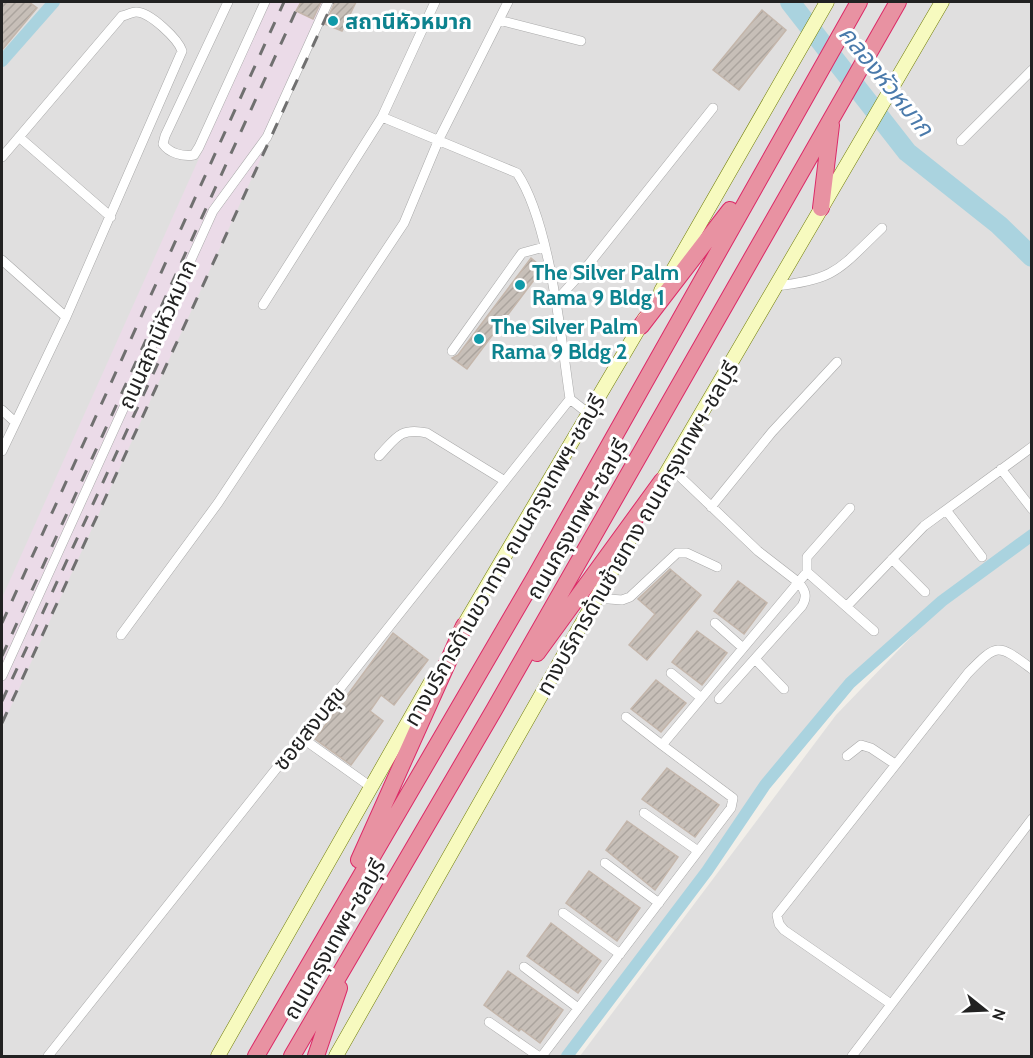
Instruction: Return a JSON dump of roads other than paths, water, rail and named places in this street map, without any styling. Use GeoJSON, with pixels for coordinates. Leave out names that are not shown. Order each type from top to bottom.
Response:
{"type":"FeatureCollection","features":[{"type":"Feature","properties":{"kind":"highway","name":"ถนนกรุงเทพฯ-ชลบุรี"},"geometry":{"type":"LineString","coordinates":[[256,1056],[552,547],[859,2]]}},
{"type":"Feature","properties":{"kind":"highway","name":"ถนนกรุงเทพฯ-ชลบุรี"},"geometry":{"type":"LineString","coordinates":[[292,1056],[494,710],[898,2]]}},
{"type":"Feature","properties":{"kind":"highway"},"geometry":{"type":"LineString","coordinates":[[821,208],[832,118]]}},
{"type":"Feature","properties":{"kind":"highway"},"geometry":{"type":"LineString","coordinates":[[641,326],[773,154]]}},
{"type":"Feature","properties":{"kind":"highway"},"geometry":{"type":"LineString","coordinates":[[494,710],[666,475]]}},
{"type":"Feature","properties":{"kind":"highway"},"geometry":{"type":"LineString","coordinates":[[324,937],[464,626]]}},
{"type":"Feature","properties":{"kind":"highway"},"geometry":{"type":"LineString","coordinates":[[316,1056],[351,953]]}},
{"type":"Feature","properties":{"kind":"main road","name":"ทางบริการด้านซ้ายทาง ถนนกรุงเทพฯ-ชลบุรี"},"geometry":{"type":"LineString","coordinates":[[336,1056],[666,475],[942,2]]}},
{"type":"Feature","properties":{"kind":"main road","name":"ทางบริการด้านขวาทาง ถนนกรุงเทพฯ-ชลบุรี"},"geometry":{"type":"LineString","coordinates":[[218,1056],[464,626],[641,326],[758,117],[826,3]]}},
{"type":"Feature","properties":{"kind":"street"},"geometry":{"type":"LineString","coordinates":[[228,2],[165,136],[163,144],[167,149],[185,156],[194,155],[199,147],[265,2]]}},
{"type":"Feature","properties":{"kind":"street","name":"ถนนสถานีหัวหมาก"},"geometry":{"type":"LineString","coordinates":[[2,676],[213,211],[267,136],[328,2]]}},
{"type":"Feature","properties":{"kind":"street"},"geometry":{"type":"LineString","coordinates":[[263,305],[382,117],[435,2]]}},
{"type":"Feature","properties":{"kind":"street"},"geometry":{"type":"LineString","coordinates":[[121,635],[218,503],[404,223],[439,140],[508,2]]}},
{"type":"Feature","properties":{"kind":"street"},"geometry":{"type":"LineString","coordinates":[[2,157],[122,16],[138,12],[149,16],[179,42],[182,51],[111,217],[2,451]]}},
{"type":"Feature","properties":{"kind":"street"},"geometry":{"type":"LineString","coordinates":[[499,20],[580,41]]}},
{"type":"Feature","properties":{"kind":"street"},"geometry":{"type":"LineString","coordinates":[[960,141],[1032,70]]}},
{"type":"Feature","properties":{"kind":"street"},"geometry":{"type":"LineString","coordinates":[[555,302],[585,269],[713,108]]}},
{"type":"Feature","properties":{"kind":"street"},"geometry":{"type":"LineString","coordinates":[[382,117],[517,173],[527,189],[544,247],[570,399],[589,414]]}},
{"type":"Feature","properties":{"kind":"street"},"geometry":{"type":"LineString","coordinates":[[19,137],[111,217]]}},
{"type":"Feature","properties":{"kind":"street"},"geometry":{"type":"LineString","coordinates":[[775,286],[810,282],[827,277],[843,266],[882,228]]}},
{"type":"Feature","properties":{"kind":"street"},"geometry":{"type":"LineString","coordinates":[[452,351],[522,253],[544,247]]}},
{"type":"Feature","properties":{"kind":"street"},"geometry":{"type":"LineString","coordinates":[[2,260],[66,317]]}},
{"type":"Feature","properties":{"kind":"street"},"geometry":{"type":"LineString","coordinates":[[711,507],[765,441],[837,362]]}},
{"type":"Feature","properties":{"kind":"street","name":"ซอยสงบสุข"},"geometry":{"type":"LineString","coordinates":[[48,1056],[570,399]]}},
{"type":"Feature","properties":{"kind":"street"},"geometry":{"type":"LineString","coordinates":[[2,410],[15,422]]}},
{"type":"Feature","properties":{"kind":"street"},"geometry":{"type":"LineString","coordinates":[[379,456],[402,432],[414,430],[427,433],[505,481]]}},
{"type":"Feature","properties":{"kind":"street"},"geometry":{"type":"LineString","coordinates":[[848,605],[924,526],[1032,447]]}},
{"type":"Feature","properties":{"kind":"street"},"geometry":{"type":"LineString","coordinates":[[1001,469],[1032,509]]}},
{"type":"Feature","properties":{"kind":"street"},"geometry":{"type":"LineString","coordinates":[[666,475],[711,507],[758,551],[805,590],[806,599],[756,660],[719,699]]}},
{"type":"Feature","properties":{"kind":"street"},"geometry":{"type":"LineString","coordinates":[[662,745],[700,697],[807,573],[807,556],[850,508]]}},
{"type":"Feature","properties":{"kind":"street"},"geometry":{"type":"LineString","coordinates":[[946,510],[982,557]]}},
{"type":"Feature","properties":{"kind":"street"},"geometry":{"type":"LineString","coordinates":[[596,598],[622,600],[630,597],[677,553],[687,553],[717,567]]}},
{"type":"Feature","properties":{"kind":"street"},"geometry":{"type":"LineString","coordinates":[[892,559],[924,592]]}},
{"type":"Feature","properties":{"kind":"street"},"geometry":{"type":"LineString","coordinates":[[807,573],[848,605],[874,630]]}},
{"type":"Feature","properties":{"kind":"street"},"geometry":{"type":"LineString","coordinates":[[715,623],[743,648]]}},
{"type":"Feature","properties":{"kind":"street"},"geometry":{"type":"LineString","coordinates":[[891,1004],[784,930],[779,924],[777,915],[968,673],[993,649],[1004,650],[1032,669]]}},
{"type":"Feature","properties":{"kind":"street"},"geometry":{"type":"LineString","coordinates":[[756,660],[784,689]]}},
{"type":"Feature","properties":{"kind":"street"},"geometry":{"type":"LineString","coordinates":[[671,673],[700,697]]}},
{"type":"Feature","properties":{"kind":"street"},"geometry":{"type":"LineString","coordinates":[[489,1022],[540,1056],[730,808],[733,798],[626,717]]}},
{"type":"Feature","properties":{"kind":"street"},"geometry":{"type":"LineString","coordinates":[[302,738],[371,788]]}},
{"type":"Feature","properties":{"kind":"street"},"geometry":{"type":"LineString","coordinates":[[847,756],[861,745],[867,746],[895,764]]}},
{"type":"Feature","properties":{"kind":"street"},"geometry":{"type":"LineString","coordinates":[[644,813],[698,851]]}},
{"type":"Feature","properties":{"kind":"street"},"geometry":{"type":"LineString","coordinates":[[852,1056],[1032,819]]}},
{"type":"Feature","properties":{"kind":"street"},"geometry":{"type":"LineString","coordinates":[[604,862],[659,903]]}},
{"type":"Feature","properties":{"kind":"street"},"geometry":{"type":"LineString","coordinates":[[563,913],[620,954]]}},
{"type":"Feature","properties":{"kind":"street"},"geometry":{"type":"LineString","coordinates":[[524,967],[578,1008]]}},
{"type":"Feature","properties":{"kind":"waterway"},"geometry":{"type":"LineString","coordinates":[[2,61],[54,2]]}},
{"type":"Feature","properties":{"kind":"waterway","name":"คลองหัวหมาก"},"geometry":{"type":"LineString","coordinates":[[790,2],[907,152],[999,225],[1032,257]]}},
{"type":"Feature","properties":{"kind":"waterway"},"geometry":{"type":"LineString","coordinates":[[567,1056],[707,871],[765,785],[850,683],[942,601],[1032,535]]}},
{"type":"Feature","properties":{"kind":"railway"},"geometry":{"type":"LineString","coordinates":[[2,623],[284,2]]}},
{"type":"Feature","properties":{"kind":"railway"},"geometry":{"type":"LineString","coordinates":[[2,656],[300,2]]}},
{"type":"Feature","properties":{"kind":"railway"},"geometry":{"type":"LineString","coordinates":[[2,723],[333,2]]}},
{"type":"Feature","properties":{"kind":"railway"},"geometry":{"type":"LineString","coordinates":[[2,701],[159,361]]}},
{"type":"Feature","properties":{"kind":"place","name":"สถานีหัวหมาก"},"geometry":{"type":"Point","coordinates":[333,21]}},
{"type":"Feature","properties":{"kind":"place","name":"The Silver Palm Rama 9 Bldg 1"},"geometry":{"type":"Point","coordinates":[520,285]}},
{"type":"Feature","properties":{"kind":"place","name":"The Silver Palm Rama 9 Bldg 2"},"geometry":{"type":"Point","coordinates":[479,339]}}]}
